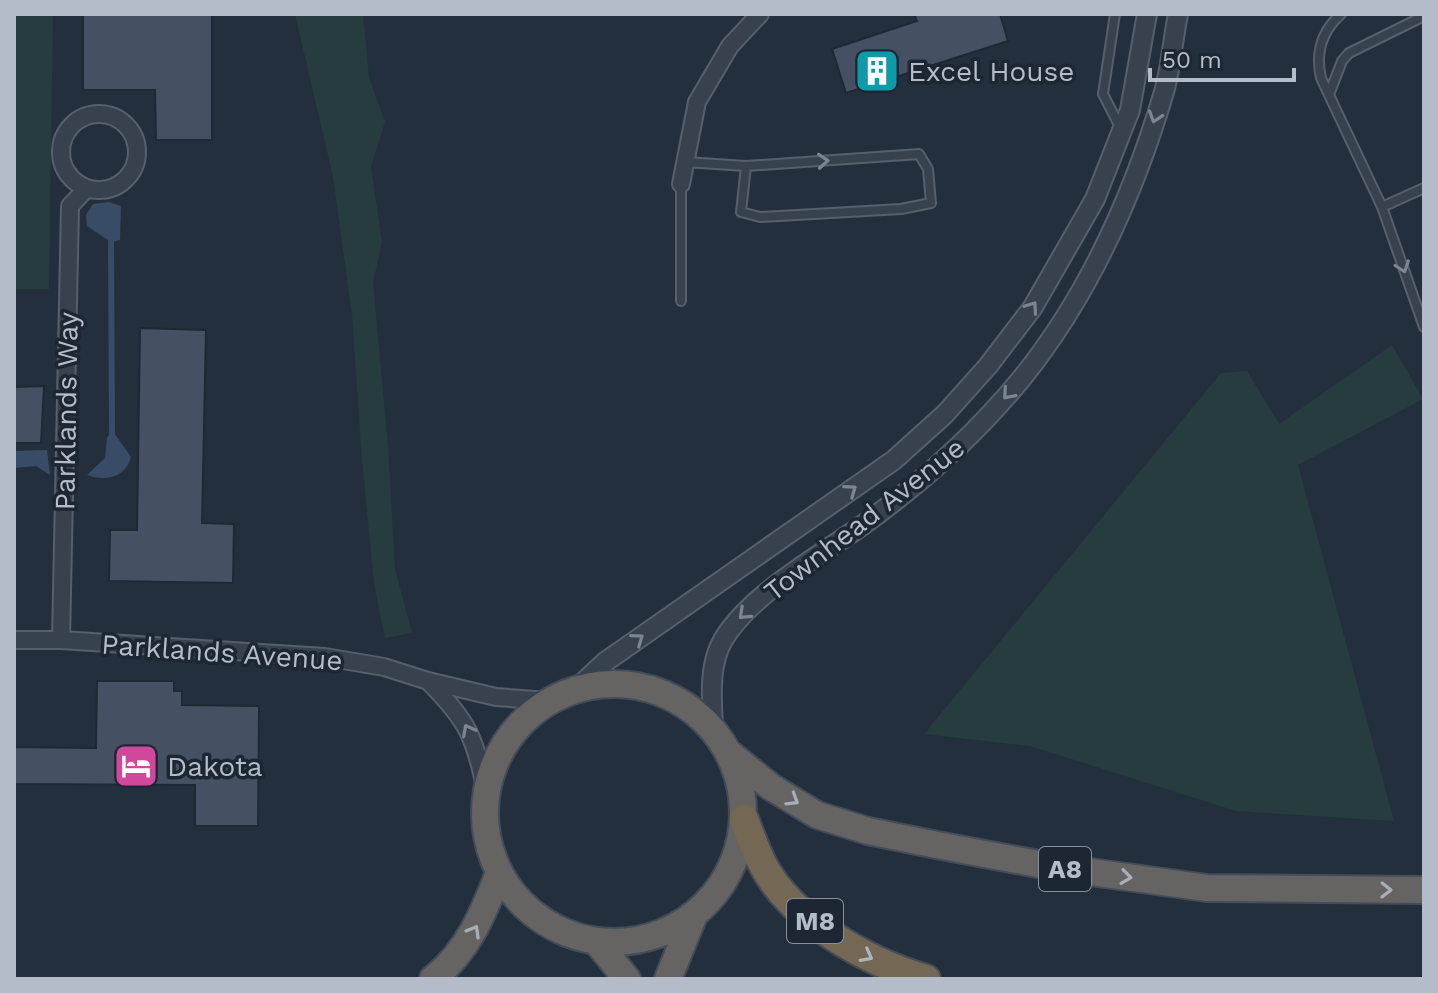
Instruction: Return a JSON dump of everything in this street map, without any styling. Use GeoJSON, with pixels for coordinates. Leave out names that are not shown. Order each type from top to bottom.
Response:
{"type":"FeatureCollection","features":[{"type":"Feature","properties":{"kind":"highway"},"geometry":{"type":"LineString","coordinates":[[627,684],[674,698],[713,729],[730,754],[743,797],[744,819],[739,847],[729,872],[714,895],[694,915],[672,929],[647,938],[622,942],[596,941],[572,936],[539,918],[512,893],[499,873],[486,833],[486,791],[494,764],[507,739],[526,718],[549,701],[577,688],[627,684]]}},
{"type":"Feature","properties":{"kind":"highway","name":"A8"},"geometry":{"type":"LineString","coordinates":[[730,754],[771,787],[817,815],[868,831],[937,845],[1054,867],[1207,888],[1424,890]]}},
{"type":"Feature","properties":{"kind":"highway","name":"M8"},"geometry":{"type":"LineString","coordinates":[[744,819],[764,866],[788,898],[835,939],[891,969],[926,979]]}},
{"type":"Feature","properties":{"kind":"highway"},"geometry":{"type":"LineString","coordinates":[[433,979],[450,966],[473,934],[499,873]]}},
{"type":"Feature","properties":{"kind":"highway"},"geometry":{"type":"LineString","coordinates":[[668,979],[694,915]]}},
{"type":"Feature","properties":{"kind":"highway"},"geometry":{"type":"LineString","coordinates":[[596,941],[627,979]]}},
{"type":"Feature","properties":{"kind":"street"},"geometry":{"type":"LineString","coordinates":[[681,184],[697,102],[730,46],[760,14]]}},
{"type":"Feature","properties":{"kind":"street","name":"Townhead Avenue"},"geometry":{"type":"LineString","coordinates":[[577,688],[605,662],[894,460],[945,414],[988,366],[1033,307],[1095,199],[1130,110],[1147,14]]}},
{"type":"Feature","properties":{"kind":"street","name":"Townhead Avenue"},"geometry":{"type":"LineString","coordinates":[[713,729],[712,674],[721,644],[734,623],[762,597],[925,477],[971,436],[1023,377],[1068,314],[1107,243],[1140,163],[1164,89],[1178,14]]}},
{"type":"Feature","properties":{"kind":"street"},"geometry":{"type":"LineString","coordinates":[[91,114],[109,115],[121,120],[131,130],[137,143],[137,157],[133,170],[119,184],[107,189],[87,188],[67,172],[61,154],[63,141],[78,120],[91,114]]}},
{"type":"Feature","properties":{"kind":"street","name":"Parklands Way"},"geometry":{"type":"LineString","coordinates":[[61,640],[70,206],[87,188]]}},
{"type":"Feature","properties":{"kind":"street","name":"Parklands Avenue"},"geometry":{"type":"LineString","coordinates":[[14,640],[61,640],[325,657],[384,667],[496,697],[549,701]]}},
{"type":"Feature","properties":{"kind":"street"},"geometry":{"type":"LineString","coordinates":[[428,681],[466,723],[477,749],[486,791]]}},
{"type":"Feature","properties":{"kind":"lane"},"geometry":{"type":"LineString","coordinates":[[1115,14],[1103,94],[1122,131]]}},
{"type":"Feature","properties":{"kind":"lane"},"geometry":{"type":"LineString","coordinates":[[1341,14],[1327,29],[1320,43],[1321,78],[1382,207],[1424,327]]}},
{"type":"Feature","properties":{"kind":"lane"},"geometry":{"type":"LineString","coordinates":[[1330,92],[1342,61],[1349,53],[1424,16]]}},
{"type":"Feature","properties":{"kind":"lane"},"geometry":{"type":"LineString","coordinates":[[685,162],[746,166],[919,154],[928,169],[931,203],[901,209],[760,217],[741,212],[746,166]]}},
{"type":"Feature","properties":{"kind":"lane"},"geometry":{"type":"LineString","coordinates":[[681,184],[681,301]]}},
{"type":"Feature","properties":{"kind":"lane"},"geometry":{"type":"LineString","coordinates":[[1382,207],[1424,188]]}},
{"type":"Feature","properties":{"kind":"green space"},"geometry":{"type":"Polygon","coordinates":[[[14,14],[53,14],[49,289],[14,289],[14,14]]]}},
{"type":"Feature","properties":{"kind":"green space"},"geometry":{"type":"Polygon","coordinates":[[[295,14],[363,14],[369,77],[385,122],[371,167],[382,242],[373,283],[388,446],[395,569],[412,633],[385,638],[374,583],[352,315],[333,177],[295,14]]]}},
{"type":"Feature","properties":{"kind":"green space"},"geometry":{"type":"Polygon","coordinates":[[[1392,345],[1423,399],[1298,465],[1394,821],[1236,811],[1030,746],[924,734],[1221,373],[1247,371],[1279,424],[1392,345]]]}},
{"type":"Feature","properties":{"kind":"water"},"geometry":{"type":"Polygon","coordinates":[[[109,202],[121,206],[120,240],[111,242],[87,226],[86,215],[93,204],[109,202]]]}},
{"type":"Feature","properties":{"kind":"water"},"geometry":{"type":"Polygon","coordinates":[[[112,430],[131,457],[128,464],[120,473],[108,478],[87,475],[105,458],[107,438],[112,430]]]}},
{"type":"Feature","properties":{"kind":"water"},"geometry":{"type":"Polygon","coordinates":[[[47,450],[50,475],[36,466],[14,468],[14,451],[47,450]]]}},
{"type":"Feature","properties":{"kind":"building"},"geometry":{"type":"Polygon","coordinates":[[[83,14],[212,14],[212,140],[156,140],[155,90],[83,90],[83,14]]]}},
{"type":"Feature","properties":{"kind":"building","name":"Excel House"},"geometry":{"type":"Polygon","coordinates":[[[914,14],[1000,14],[1008,41],[846,93],[832,49],[917,21],[914,14]]]}},
{"type":"Feature","properties":{"kind":"building"},"geometry":{"type":"Polygon","coordinates":[[[140,328],[206,330],[202,523],[234,524],[233,583],[109,581],[110,530],[137,530],[140,328]]]}},
{"type":"Feature","properties":{"kind":"building"},"geometry":{"type":"Polygon","coordinates":[[[44,386],[41,443],[14,443],[14,387],[44,386]]]}},
{"type":"Feature","properties":{"kind":"building","name":"Dakota"},"geometry":{"type":"Polygon","coordinates":[[[97,681],[174,681],[174,691],[182,691],[182,705],[259,706],[258,826],[195,826],[195,785],[14,784],[14,747],[96,748],[97,681]]]}},
{"type":"Feature","properties":{"kind":"waterway"},"geometry":{"type":"LineString","coordinates":[[111,236],[112,437]]}},
{"type":"Feature","properties":{"kind":"place","name":"Excel House"},"geometry":{"type":"Point","coordinates":[877,71]}},
{"type":"Feature","properties":{"kind":"place","name":"Dakota"},"geometry":{"type":"Point","coordinates":[136,766]}}]}
